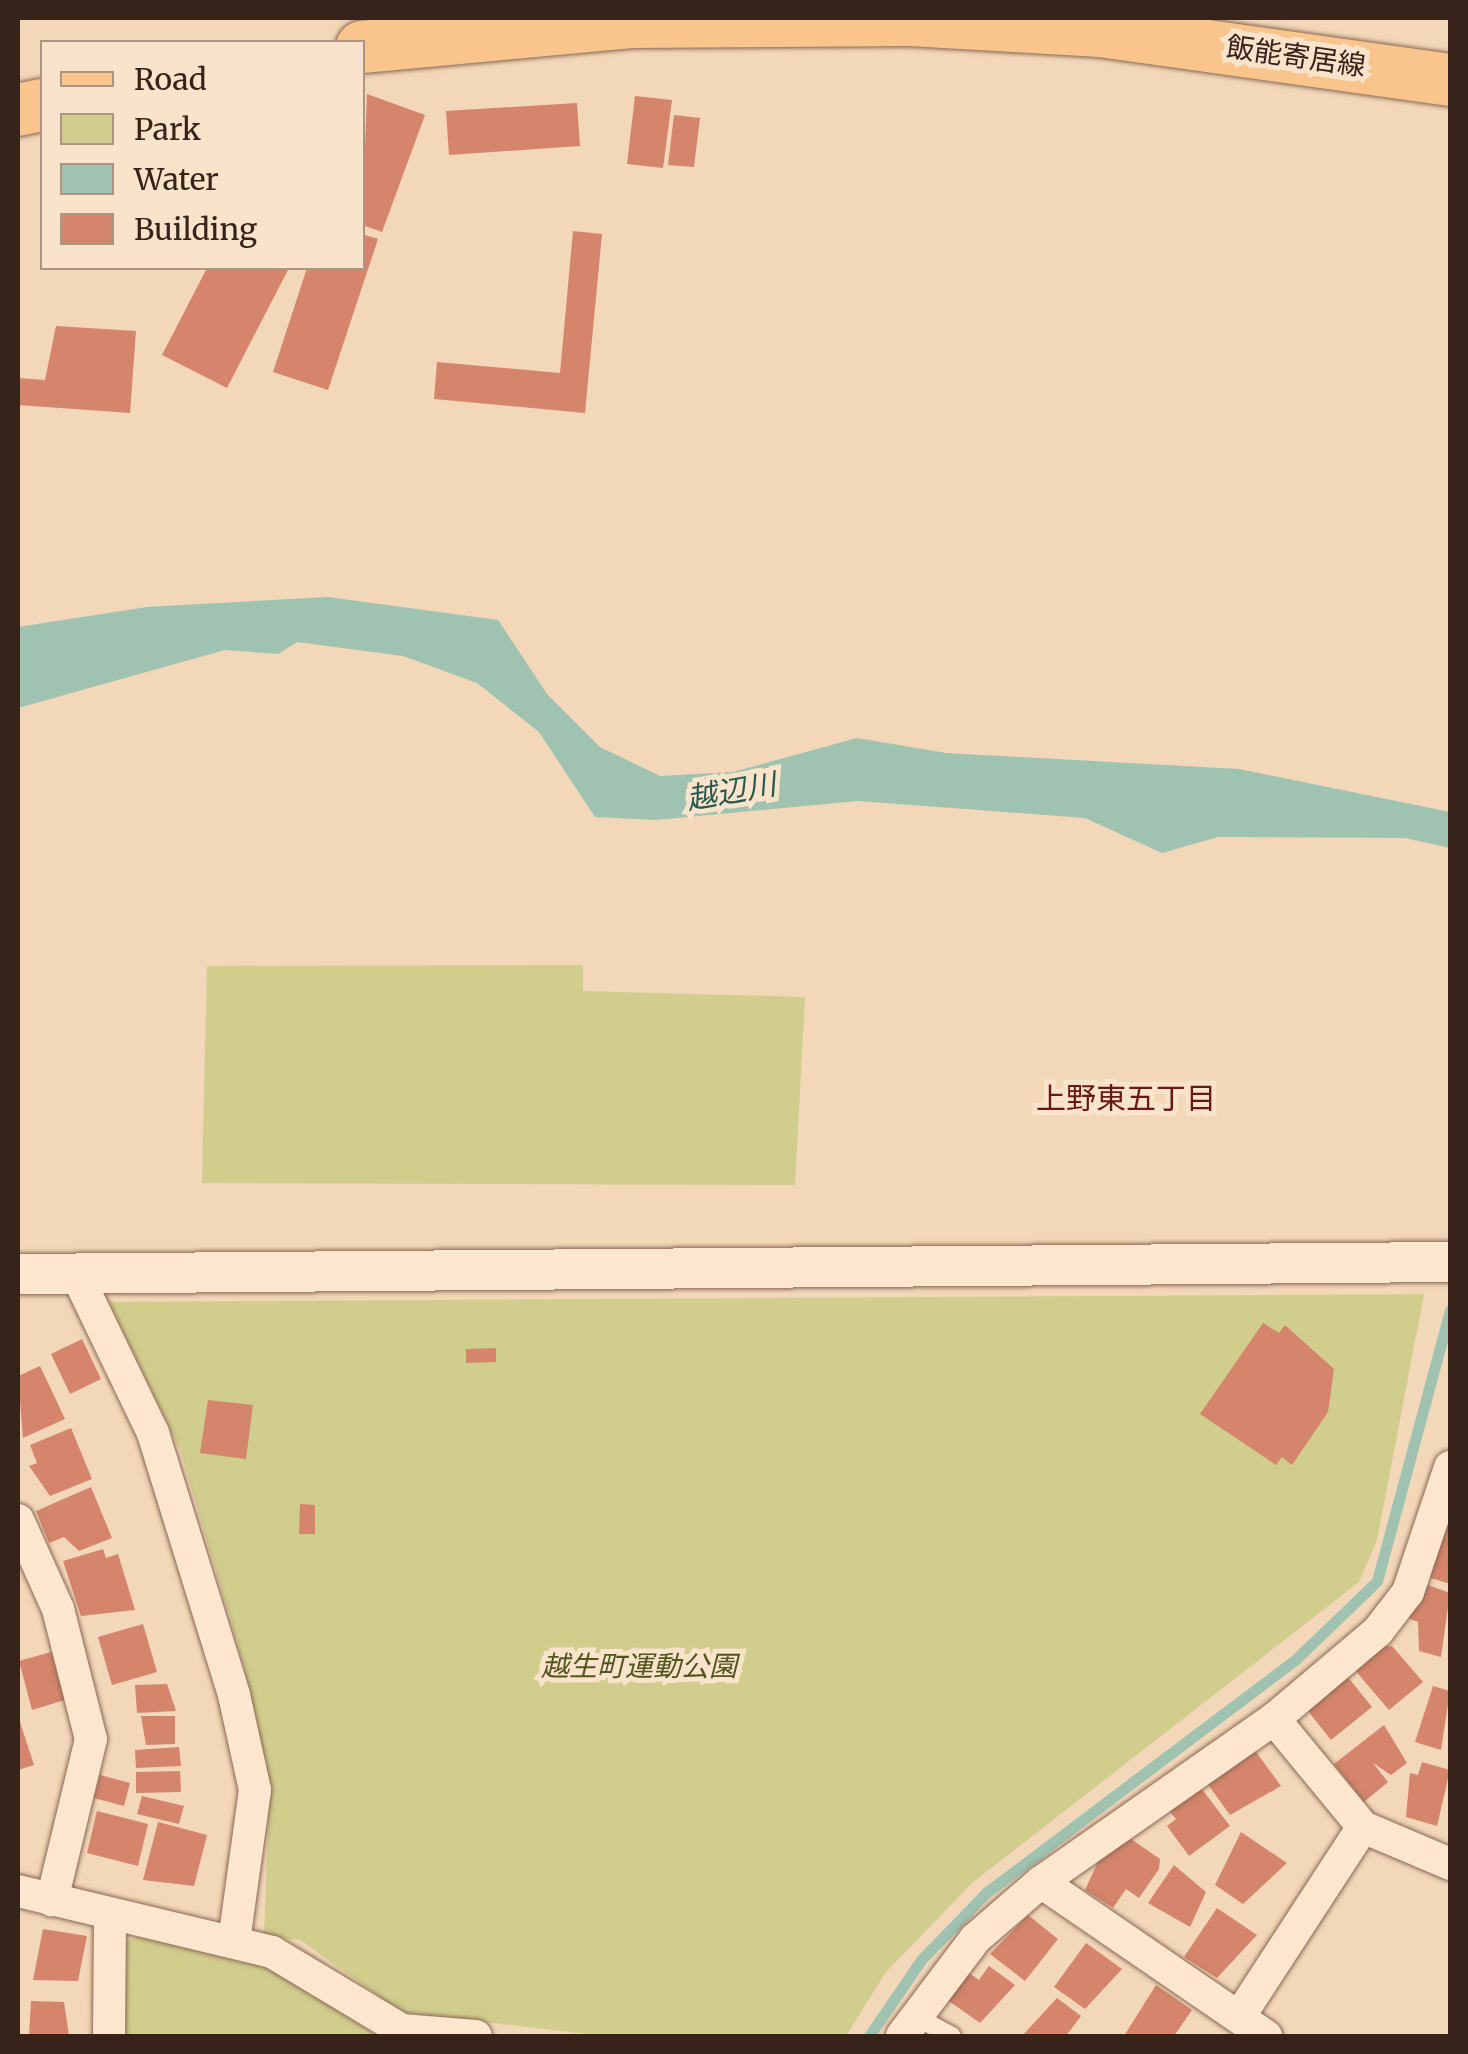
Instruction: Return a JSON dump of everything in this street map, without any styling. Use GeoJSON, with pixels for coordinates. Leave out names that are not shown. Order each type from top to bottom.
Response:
{"type":"FeatureCollection","features":[{"type":"Feature","properties":{"kind":"main road","name":"飯能寄居線"},"geometry":{"type":"LineString","coordinates":[[365,47],[718,19],[1100,24],[1450,80]]}},
{"type":"Feature","properties":{"kind":"street"},"geometry":{"type":"LineString","coordinates":[[18,1274],[75,1270],[1436,1262]]}},
{"type":"Feature","properties":{"kind":"street"},"geometry":{"type":"LineString","coordinates":[[75,1270],[153,1433],[234,1695],[254,1790],[234,1941]]}},
{"type":"Feature","properties":{"kind":"street"},"geometry":{"type":"LineString","coordinates":[[907,2026],[974,1939],[1041,1882],[1274,1719],[1378,1631],[1408,1592],[1448,1484]]}},
{"type":"Feature","properties":{"kind":"street"},"geometry":{"type":"LineString","coordinates":[[18,1520],[64,1625],[91,1740],[52,1900]]}},
{"type":"Feature","properties":{"kind":"street"},"geometry":{"type":"LineString","coordinates":[[1274,1719],[1363,1827],[1450,1864]]}},
{"type":"Feature","properties":{"kind":"street"},"geometry":{"type":"LineString","coordinates":[[1240,2016],[1363,1827]]}},
{"type":"Feature","properties":{"kind":"street"},"geometry":{"type":"LineString","coordinates":[[1041,1882],[1266,2036]]}},
{"type":"Feature","properties":{"kind":"street"},"geometry":{"type":"LineString","coordinates":[[18,1905],[18,1891],[234,1941],[272,1952],[402,2033],[476,2036]]}},
{"type":"Feature","properties":{"kind":"street"},"geometry":{"type":"LineString","coordinates":[[109,2036],[110,1914]]}},
{"type":"Feature","properties":{"kind":"lane"},"geometry":{"type":"LineString","coordinates":[[907,2026],[952,2036]]}},
{"type":"Feature","properties":{"kind":"green space"},"geometry":{"type":"Polygon","coordinates":[[[583,965],[583,991],[805,997],[795,1185],[202,1183],[207,966],[583,965]]]}},
{"type":"Feature","properties":{"kind":"green space","name":"越生町運動公園"},"geometry":{"type":"Polygon","coordinates":[[[1424,1294],[1377,1540],[1359,1582],[972,1883],[886,1972],[846,2036],[603,2036],[401,2012],[300,1940],[264,1937],[269,1798],[244,1666],[180,1449],[109,1302],[1424,1294]]]}},
{"type":"Feature","properties":{"kind":"green space"},"geometry":{"type":"Polygon","coordinates":[[[140,1937],[276,1970],[377,2036],[117,2036],[120,1942],[140,1937]]]}},
{"type":"Feature","properties":{"kind":"water","name":"越辺川"},"geometry":{"type":"Polygon","coordinates":[[[328,597],[498,620],[547,694],[600,747],[660,776],[733,772],[857,738],[946,753],[1239,769],[1450,812],[1450,848],[1405,838],[1218,837],[1162,853],[1085,818],[858,801],[656,820],[595,817],[539,732],[477,683],[403,656],[297,642],[278,654],[225,650],[18,708],[18,627],[147,607],[328,597]]]}},
{"type":"Feature","properties":{"kind":"building"},"geometry":{"type":"Polygon","coordinates":[[[367,94],[425,115],[382,232],[365,226],[367,94]]]}},
{"type":"Feature","properties":{"kind":"building"},"geometry":{"type":"Polygon","coordinates":[[[635,96],[672,100],[663,168],[627,164],[635,96]]]}},
{"type":"Feature","properties":{"kind":"building"},"geometry":{"type":"Polygon","coordinates":[[[577,103],[580,146],[449,155],[446,111],[577,103]]]}},
{"type":"Feature","properties":{"kind":"building"},"geometry":{"type":"Polygon","coordinates":[[[674,115],[700,118],[694,167],[668,165],[674,115]]]}},
{"type":"Feature","properties":{"kind":"building"},"geometry":{"type":"Polygon","coordinates":[[[573,231],[602,234],[585,413],[434,399],[437,362],[560,373],[573,231]]]}},
{"type":"Feature","properties":{"kind":"building"},"geometry":{"type":"Polygon","coordinates":[[[365,235],[378,239],[328,390],[273,372],[306,270],[365,270],[365,235]]]}},
{"type":"Feature","properties":{"kind":"building"},"geometry":{"type":"Polygon","coordinates":[[[206,270],[288,270],[227,388],[162,355],[206,270]]]}},
{"type":"Feature","properties":{"kind":"building"},"geometry":{"type":"Polygon","coordinates":[[[56,326],[136,331],[130,413],[18,405],[18,378],[45,380],[56,326]]]}},
{"type":"Feature","properties":{"kind":"building"},"geometry":{"type":"Polygon","coordinates":[[[1263,1323],[1279,1333],[1285,1325],[1334,1369],[1328,1412],[1292,1465],[1282,1457],[1276,1465],[1200,1414],[1263,1323]]]}},
{"type":"Feature","properties":{"kind":"building"},"geometry":{"type":"Polygon","coordinates":[[[82,1339],[101,1379],[70,1394],[51,1354],[82,1339]]]}},
{"type":"Feature","properties":{"kind":"building"},"geometry":{"type":"Polygon","coordinates":[[[496,1348],[496,1362],[466,1363],[466,1349],[496,1348]]]}},
{"type":"Feature","properties":{"kind":"building"},"geometry":{"type":"Polygon","coordinates":[[[40,1366],[65,1419],[23,1438],[18,1376],[40,1366]]]}},
{"type":"Feature","properties":{"kind":"building"},"geometry":{"type":"Polygon","coordinates":[[[208,1400],[253,1405],[246,1459],[200,1453],[208,1400]]]}},
{"type":"Feature","properties":{"kind":"building"},"geometry":{"type":"Polygon","coordinates":[[[71,1428],[92,1479],[50,1496],[29,1466],[37,1463],[30,1445],[71,1428]]]}},
{"type":"Feature","properties":{"kind":"building"},"geometry":{"type":"Polygon","coordinates":[[[91,1487],[112,1538],[79,1551],[64,1537],[49,1543],[36,1511],[91,1487]]]}},
{"type":"Feature","properties":{"kind":"building"},"geometry":{"type":"Polygon","coordinates":[[[300,1504],[315,1505],[315,1534],[299,1534],[300,1504]]]}},
{"type":"Feature","properties":{"kind":"building"},"geometry":{"type":"Polygon","coordinates":[[[1446,1521],[1450,1522],[1450,1584],[1428,1577],[1446,1521]]]}},
{"type":"Feature","properties":{"kind":"building"},"geometry":{"type":"Polygon","coordinates":[[[103,1549],[106,1558],[118,1554],[135,1610],[81,1616],[63,1561],[103,1549]]]}},
{"type":"Feature","properties":{"kind":"building"},"geometry":{"type":"Polygon","coordinates":[[[1425,1584],[1450,1593],[1441,1657],[1419,1651],[1418,1622],[1408,1618],[1425,1584]]]}},
{"type":"Feature","properties":{"kind":"building"},"geometry":{"type":"Polygon","coordinates":[[[143,1624],[157,1672],[112,1685],[98,1637],[143,1624]]]}},
{"type":"Feature","properties":{"kind":"building"},"geometry":{"type":"Polygon","coordinates":[[[1381,1646],[1392,1646],[1423,1682],[1389,1710],[1354,1669],[1381,1646]]]}},
{"type":"Feature","properties":{"kind":"building"},"geometry":{"type":"Polygon","coordinates":[[[51,1652],[65,1700],[32,1710],[19,1661],[51,1652]]]}},
{"type":"Feature","properties":{"kind":"building"},"geometry":{"type":"Polygon","coordinates":[[[1347,1676],[1372,1707],[1331,1740],[1304,1706],[1347,1676]]]}},
{"type":"Feature","properties":{"kind":"building"},"geometry":{"type":"Polygon","coordinates":[[[167,1684],[176,1711],[137,1713],[135,1685],[167,1684]]]}},
{"type":"Feature","properties":{"kind":"building"},"geometry":{"type":"Polygon","coordinates":[[[1433,1686],[1450,1691],[1441,1750],[1415,1742],[1433,1686]]]}},
{"type":"Feature","properties":{"kind":"building"},"geometry":{"type":"Polygon","coordinates":[[[18,1716],[34,1765],[18,1770],[18,1716]]]}},
{"type":"Feature","properties":{"kind":"building"},"geometry":{"type":"Polygon","coordinates":[[[141,1716],[175,1716],[175,1744],[146,1745],[141,1716]]]}},
{"type":"Feature","properties":{"kind":"building"},"geometry":{"type":"Polygon","coordinates":[[[1384,1725],[1407,1763],[1391,1775],[1373,1763],[1388,1782],[1364,1802],[1334,1764],[1384,1725]]]}},
{"type":"Feature","properties":{"kind":"building"},"geometry":{"type":"Polygon","coordinates":[[[1251,1745],[1281,1786],[1230,1815],[1204,1779],[1251,1745]]]}},
{"type":"Feature","properties":{"kind":"building"},"geometry":{"type":"Polygon","coordinates":[[[179,1747],[181,1766],[136,1768],[135,1750],[179,1747]]]}},
{"type":"Feature","properties":{"kind":"building"},"geometry":{"type":"Polygon","coordinates":[[[1422,1762],[1450,1770],[1437,1826],[1406,1817],[1410,1773],[1418,1775],[1422,1762]]]}},
{"type":"Feature","properties":{"kind":"building"},"geometry":{"type":"Polygon","coordinates":[[[180,1771],[181,1792],[136,1793],[136,1772],[180,1771]]]}},
{"type":"Feature","properties":{"kind":"building"},"geometry":{"type":"Polygon","coordinates":[[[100,1775],[130,1783],[124,1806],[94,1798],[100,1775]]]}},
{"type":"Feature","properties":{"kind":"building"},"geometry":{"type":"Polygon","coordinates":[[[1201,1788],[1230,1826],[1189,1856],[1167,1826],[1176,1819],[1169,1811],[1201,1788]]]}},
{"type":"Feature","properties":{"kind":"building"},"geometry":{"type":"Polygon","coordinates":[[[142,1796],[184,1806],[179,1824],[137,1814],[142,1796]]]}},
{"type":"Feature","properties":{"kind":"building"},"geometry":{"type":"Polygon","coordinates":[[[97,1811],[148,1824],[138,1866],[87,1853],[97,1811]]]}},
{"type":"Feature","properties":{"kind":"building"},"geometry":{"type":"Polygon","coordinates":[[[158,1822],[207,1835],[194,1886],[143,1880],[158,1822]]]}},
{"type":"Feature","properties":{"kind":"building"},"geometry":{"type":"Polygon","coordinates":[[[1241,1832],[1287,1863],[1243,1904],[1215,1885],[1241,1832]]]}},
{"type":"Feature","properties":{"kind":"building"},"geometry":{"type":"Polygon","coordinates":[[[1131,1839],[1160,1859],[1159,1869],[1139,1898],[1126,1889],[1113,1908],[1085,1890],[1102,1853],[1131,1839]]]}},
{"type":"Feature","properties":{"kind":"building"},"geometry":{"type":"Polygon","coordinates":[[[1174,1865],[1206,1892],[1190,1927],[1148,1903],[1174,1865]]]}},
{"type":"Feature","properties":{"kind":"building"},"geometry":{"type":"Polygon","coordinates":[[[1217,1908],[1257,1935],[1217,1978],[1184,1957],[1217,1908]]]}},
{"type":"Feature","properties":{"kind":"building"},"geometry":{"type":"Polygon","coordinates":[[[1028,1915],[1058,1939],[1025,1981],[990,1954],[1028,1915]]]}},
{"type":"Feature","properties":{"kind":"building"},"geometry":{"type":"Polygon","coordinates":[[[43,1929],[87,1936],[78,1981],[33,1980],[43,1929]]]}},
{"type":"Feature","properties":{"kind":"building"},"geometry":{"type":"Polygon","coordinates":[[[1086,1943],[1122,1969],[1085,2009],[1054,1987],[1086,1943]]]}},
{"type":"Feature","properties":{"kind":"building"},"geometry":{"type":"Polygon","coordinates":[[[989,1966],[1015,1985],[980,2023],[946,1999],[966,1971],[979,1980],[989,1966]]]}},
{"type":"Feature","properties":{"kind":"building"},"geometry":{"type":"Polygon","coordinates":[[[1156,1985],[1192,2010],[1174,2036],[1124,2036],[1156,1985]]]}},
{"type":"Feature","properties":{"kind":"building"},"geometry":{"type":"Polygon","coordinates":[[[1057,1998],[1081,2016],[1066,2036],[1022,2036],[1057,1998]]]}},
{"type":"Feature","properties":{"kind":"building"},"geometry":{"type":"Polygon","coordinates":[[[31,2001],[64,2002],[69,2036],[29,2036],[31,2001]]]}},
{"type":"Feature","properties":{"kind":"waterway"},"geometry":{"type":"LineString","coordinates":[[869,2036],[921,1960],[987,1892],[1296,1659],[1377,1581],[1450,1310]]}},
{"type":"Feature","properties":{"kind":"district","name":"上野東五丁目"},"geometry":{"type":"Point","coordinates":[1126,1098]}}]}
